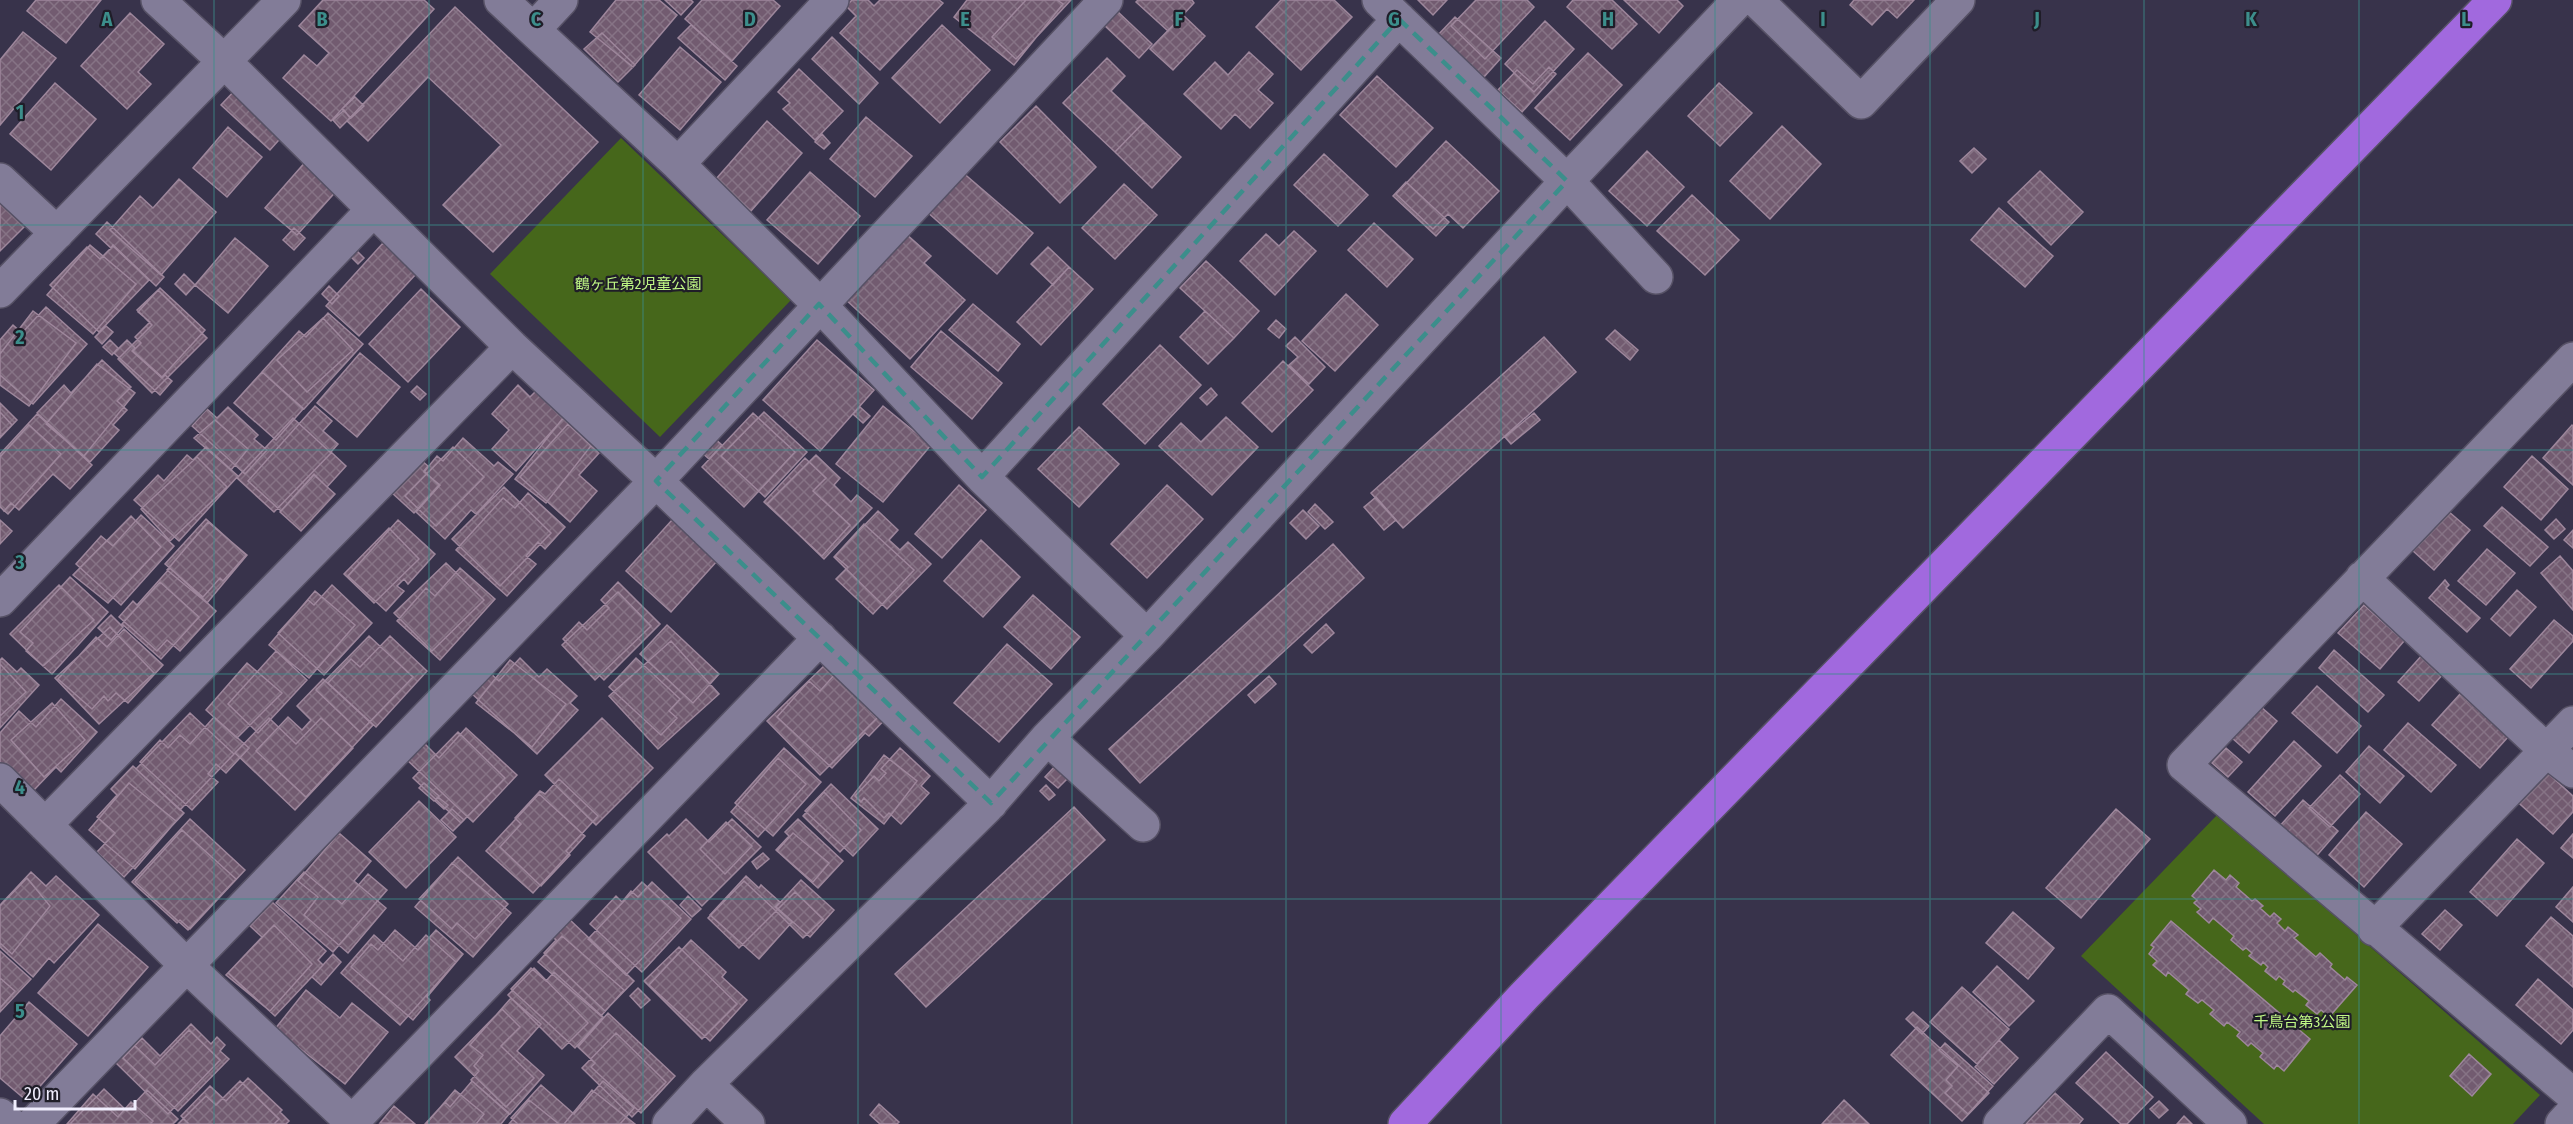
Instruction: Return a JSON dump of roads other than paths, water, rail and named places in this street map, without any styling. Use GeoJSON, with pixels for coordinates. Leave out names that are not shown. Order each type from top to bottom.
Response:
{"type":"FeatureCollection","features":[{"type":"Feature","properties":{"kind":"highway"},"geometry":{"type":"LineString","coordinates":[[1405,1124],[1557,962],[2495,0]]}},
{"type":"Feature","properties":{"kind":"street"},"geometry":{"type":"LineString","coordinates":[[158,0],[224,61],[512,347],[656,481],[991,803]]}},
{"type":"Feature","properties":{"kind":"street"},"geometry":{"type":"LineString","coordinates":[[0,291],[284,0]]}},
{"type":"Feature","properties":{"kind":"street"},"geometry":{"type":"LineString","coordinates":[[501,0],[678,164],[819,304],[982,477],[1147,636]]}},
{"type":"Feature","properties":{"kind":"street"},"geometry":{"type":"LineString","coordinates":[[534,29],[561,0]]}},
{"type":"Feature","properties":{"kind":"street"},"geometry":{"type":"LineString","coordinates":[[678,164],[832,0]]}},
{"type":"Feature","properties":{"kind":"street"},"geometry":{"type":"LineString","coordinates":[[33,1124],[188,967],[656,481],[819,304],[1106,0]]}},
{"type":"Feature","properties":{"kind":"street"},"geometry":{"type":"LineString","coordinates":[[669,1124],[706,1084],[991,803],[1047,738],[1147,636],[1567,182],[1739,0]]}},
{"type":"Feature","properties":{"kind":"street"},"geometry":{"type":"LineString","coordinates":[[1756,0],[1861,102],[1958,0]]}},
{"type":"Feature","properties":{"kind":"street"},"geometry":{"type":"LineString","coordinates":[[982,477],[1389,10],[1567,182],[1656,277]]}},
{"type":"Feature","properties":{"kind":"street"},"geometry":{"type":"LineString","coordinates":[[0,180],[57,233]]}},
{"type":"Feature","properties":{"kind":"street"},"geometry":{"type":"LineString","coordinates":[[0,600],[373,210]]}},
{"type":"Feature","properties":{"kind":"street"},"geometry":{"type":"LineString","coordinates":[[45,825],[512,347]]}},
{"type":"Feature","properties":{"kind":"street"},"geometry":{"type":"LineString","coordinates":[[2573,359],[2184,765],[2573,1095]]}},
{"type":"Feature","properties":{"kind":"street"},"geometry":{"type":"LineString","coordinates":[[2362,579],[2547,751],[2573,771]]}},
{"type":"Feature","properties":{"kind":"street"},"geometry":{"type":"LineString","coordinates":[[0,780],[188,967],[353,1123],[820,638]]}},
{"type":"Feature","properties":{"kind":"street"},"geometry":{"type":"LineString","coordinates":[[2374,928],[2573,723]]}},
{"type":"Feature","properties":{"kind":"street"},"geometry":{"type":"LineString","coordinates":[[1047,738],[1143,825]]}},
{"type":"Feature","properties":{"kind":"street"},"geometry":{"type":"LineString","coordinates":[[2000,1124],[2108,1011],[2230,1124]]}},
{"type":"Feature","properties":{"kind":"street"},"geometry":{"type":"LineString","coordinates":[[706,1084],[748,1124]]}},
{"type":"Feature","properties":{"kind":"street"},"geometry":{"type":"LineString","coordinates":[[2562,1124],[2573,1112]]}},
{"type":"Feature","properties":{"kind":"street"},"geometry":{"type":"LineString","coordinates":[[0,1115],[10,1124]]}},
{"type":"Feature","properties":{"kind":"park label","name":"鶴ヶ丘第2児童公園"},"geometry":{"type":"Point","coordinates":[638,284]}},
{"type":"Feature","properties":{"kind":"park label","name":"千鳥台第3公園"},"geometry":{"type":"Point","coordinates":[2302,1022]}}]}
